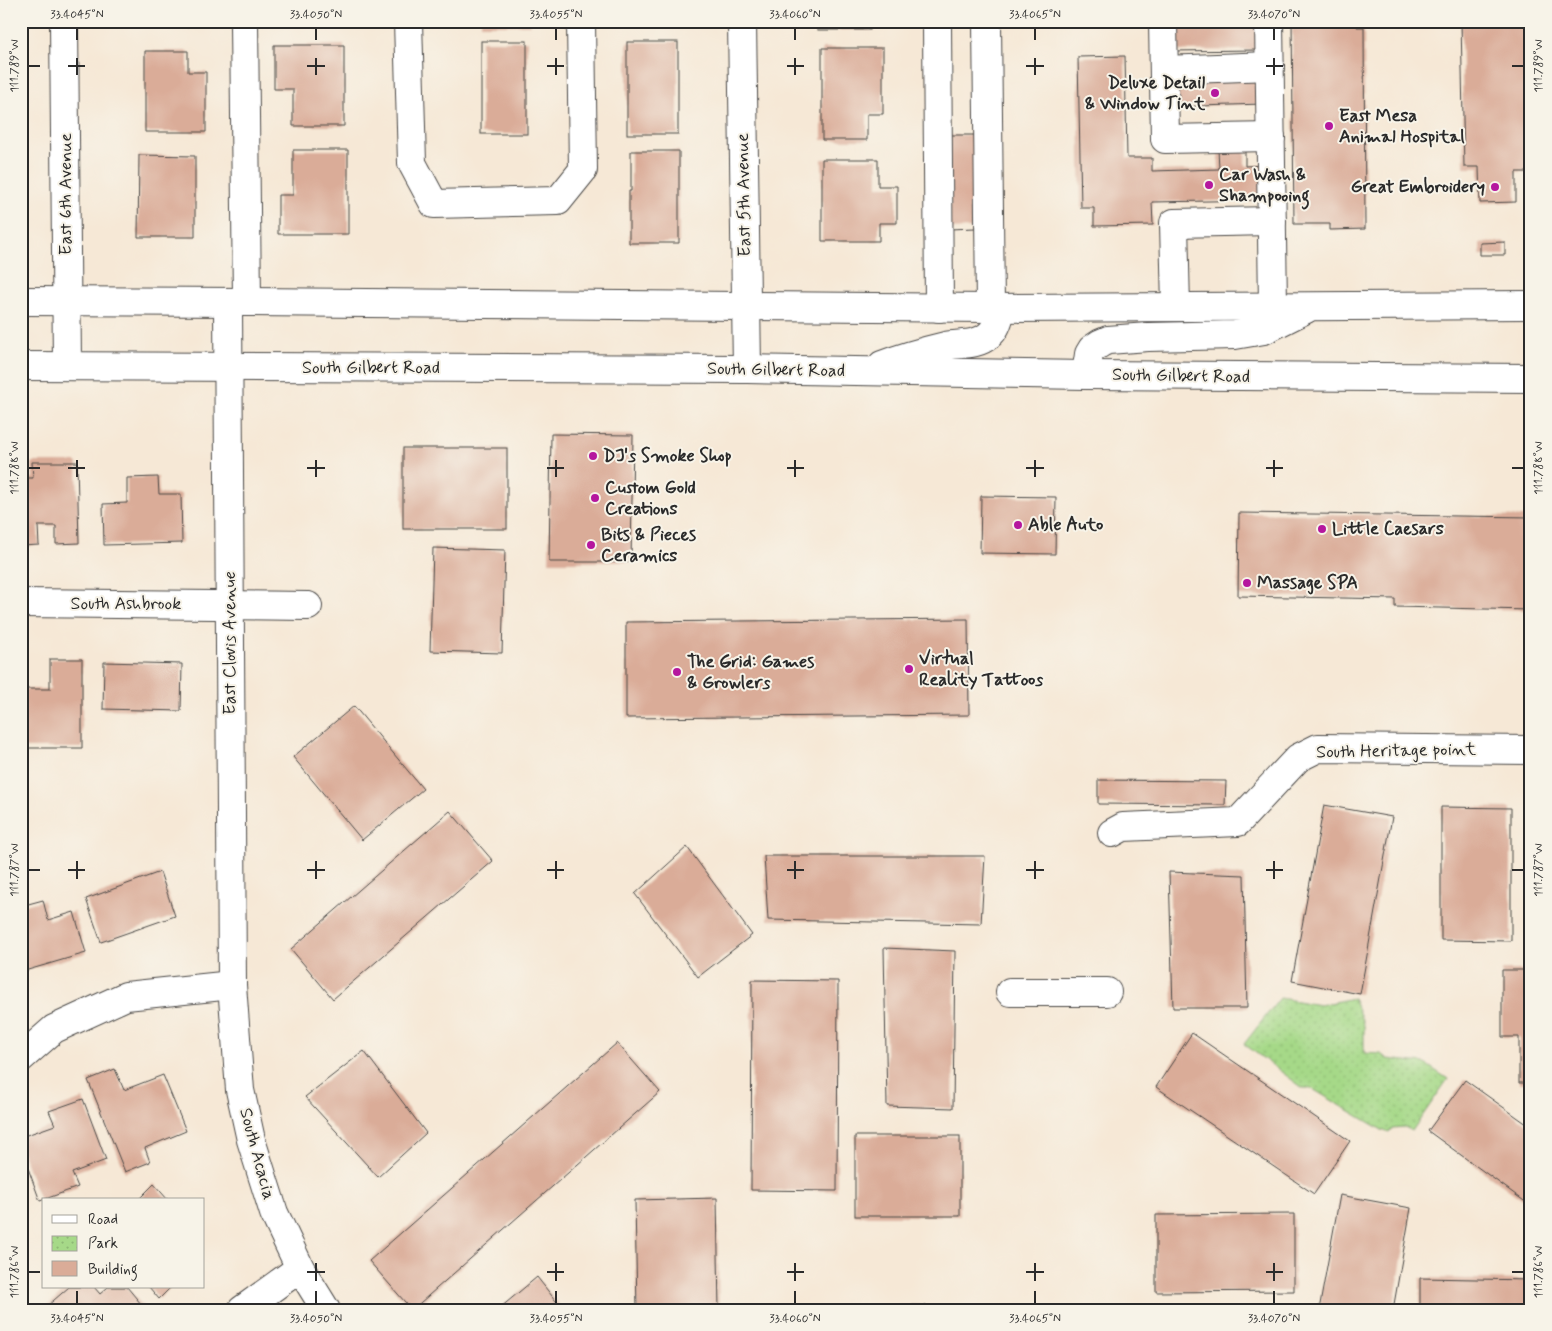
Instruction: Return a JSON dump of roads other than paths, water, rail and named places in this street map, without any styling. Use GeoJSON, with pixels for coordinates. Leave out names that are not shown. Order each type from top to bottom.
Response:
{"type":"FeatureCollection","features":[{"type":"Feature","properties":{"kind":"main road","name":"East 6th Avenue"},"geometry":{"type":"LineString","coordinates":[[64,21],[67,366]]}},
{"type":"Feature","properties":{"kind":"main road","name":"East Clovis Avenue"},"geometry":{"type":"LineString","coordinates":[[232,985],[229,367],[238,302],[244,21]]}},
{"type":"Feature","properties":{"kind":"main road"},"geometry":{"type":"LineString","coordinates":[[408,21],[412,163],[434,204],[558,201],[583,170],[581,21]]}},
{"type":"Feature","properties":{"kind":"main road","name":"East 5th Avenue"},"geometry":{"type":"LineString","coordinates":[[742,21],[747,370]]}},
{"type":"Feature","properties":{"kind":"main road"},"geometry":{"type":"LineString","coordinates":[[937,21],[938,308]]}},
{"type":"Feature","properties":{"kind":"main road"},"geometry":{"type":"LineString","coordinates":[[864,372],[919,353],[947,346],[971,343],[991,334],[995,328],[996,308],[987,21]]}},
{"type":"Feature","properties":{"kind":"main road"},"geometry":{"type":"LineString","coordinates":[[1163,21],[1165,139],[1271,137]]}},
{"type":"Feature","properties":{"kind":"main road"},"geometry":{"type":"LineString","coordinates":[[1269,21],[1272,306]]}},
{"type":"Feature","properties":{"kind":"main road"},"geometry":{"type":"LineString","coordinates":[[1164,70],[1270,66]]}},
{"type":"Feature","properties":{"kind":"main road"},"geometry":{"type":"LineString","coordinates":[[1176,307],[1174,223],[1272,221]]}},
{"type":"Feature","properties":{"kind":"main road"},"geometry":{"type":"LineString","coordinates":[[21,301],[938,308],[1531,305]]}},
{"type":"Feature","properties":{"kind":"main road"},"geometry":{"type":"LineString","coordinates":[[1086,375],[1088,354],[1102,342],[1108,340],[1235,335],[1264,330],[1312,306]]}},
{"type":"Feature","properties":{"kind":"main road","name":"South Gilbert Road"},"geometry":{"type":"LineString","coordinates":[[21,366],[747,370],[1086,375],[1531,378]]}},
{"type":"Feature","properties":{"kind":"main road","name":"South Ashbrook"},"geometry":{"type":"LineString","coordinates":[[21,603],[308,606]]}},
{"type":"Feature","properties":{"kind":"main road","name":"South Heritage point"},"geometry":{"type":"LineString","coordinates":[[1112,833],[1123,827],[1238,822],[1298,758],[1318,748],[1531,750]]}},
{"type":"Feature","properties":{"kind":"main road"},"geometry":{"type":"LineString","coordinates":[[21,1058],[54,1029],[126,996],[232,985]]}},
{"type":"Feature","properties":{"kind":"main road","name":"South Acacia"},"geometry":{"type":"LineString","coordinates":[[232,985],[240,1090],[250,1140],[274,1213],[300,1268],[326,1310]]}},
{"type":"Feature","properties":{"kind":"main road"},"geometry":{"type":"LineString","coordinates":[[1010,992],[1107,992]]}},
{"type":"Feature","properties":{"kind":"main road"},"geometry":{"type":"LineString","coordinates":[[242,1310],[300,1268]]}},
{"type":"Feature","properties":{"kind":"place","name":"Deluxe Detail & Window Tint"},"geometry":{"type":"Point","coordinates":[1215,93]}},
{"type":"Feature","properties":{"kind":"place","name":"East Mesa Animal Hospital"},"geometry":{"type":"Point","coordinates":[1329,126]}},
{"type":"Feature","properties":{"kind":"place","name":"Car Wash & Shampooing"},"geometry":{"type":"Point","coordinates":[1209,185]}},
{"type":"Feature","properties":{"kind":"place","name":"Great Embroidery"},"geometry":{"type":"Point","coordinates":[1495,187]}},
{"type":"Feature","properties":{"kind":"place","name":"DJ's Smoke Shop"},"geometry":{"type":"Point","coordinates":[593,456]}},
{"type":"Feature","properties":{"kind":"place","name":"Custom Gold Creations"},"geometry":{"type":"Point","coordinates":[595,498]}},
{"type":"Feature","properties":{"kind":"place","name":"Able Auto"},"geometry":{"type":"Point","coordinates":[1018,525]}},
{"type":"Feature","properties":{"kind":"place","name":"Little Caesars"},"geometry":{"type":"Point","coordinates":[1322,529]}},
{"type":"Feature","properties":{"kind":"place","name":"Bits & Pieces Ceramics"},"geometry":{"type":"Point","coordinates":[591,545]}},
{"type":"Feature","properties":{"kind":"place","name":"Massage SPA"},"geometry":{"type":"Point","coordinates":[1247,583]}},
{"type":"Feature","properties":{"kind":"place","name":"Virtual Reality Tattoos"},"geometry":{"type":"Point","coordinates":[909,669]}},
{"type":"Feature","properties":{"kind":"place","name":"The Grid: Games & Growlers"},"geometry":{"type":"Point","coordinates":[677,672]}}]}
